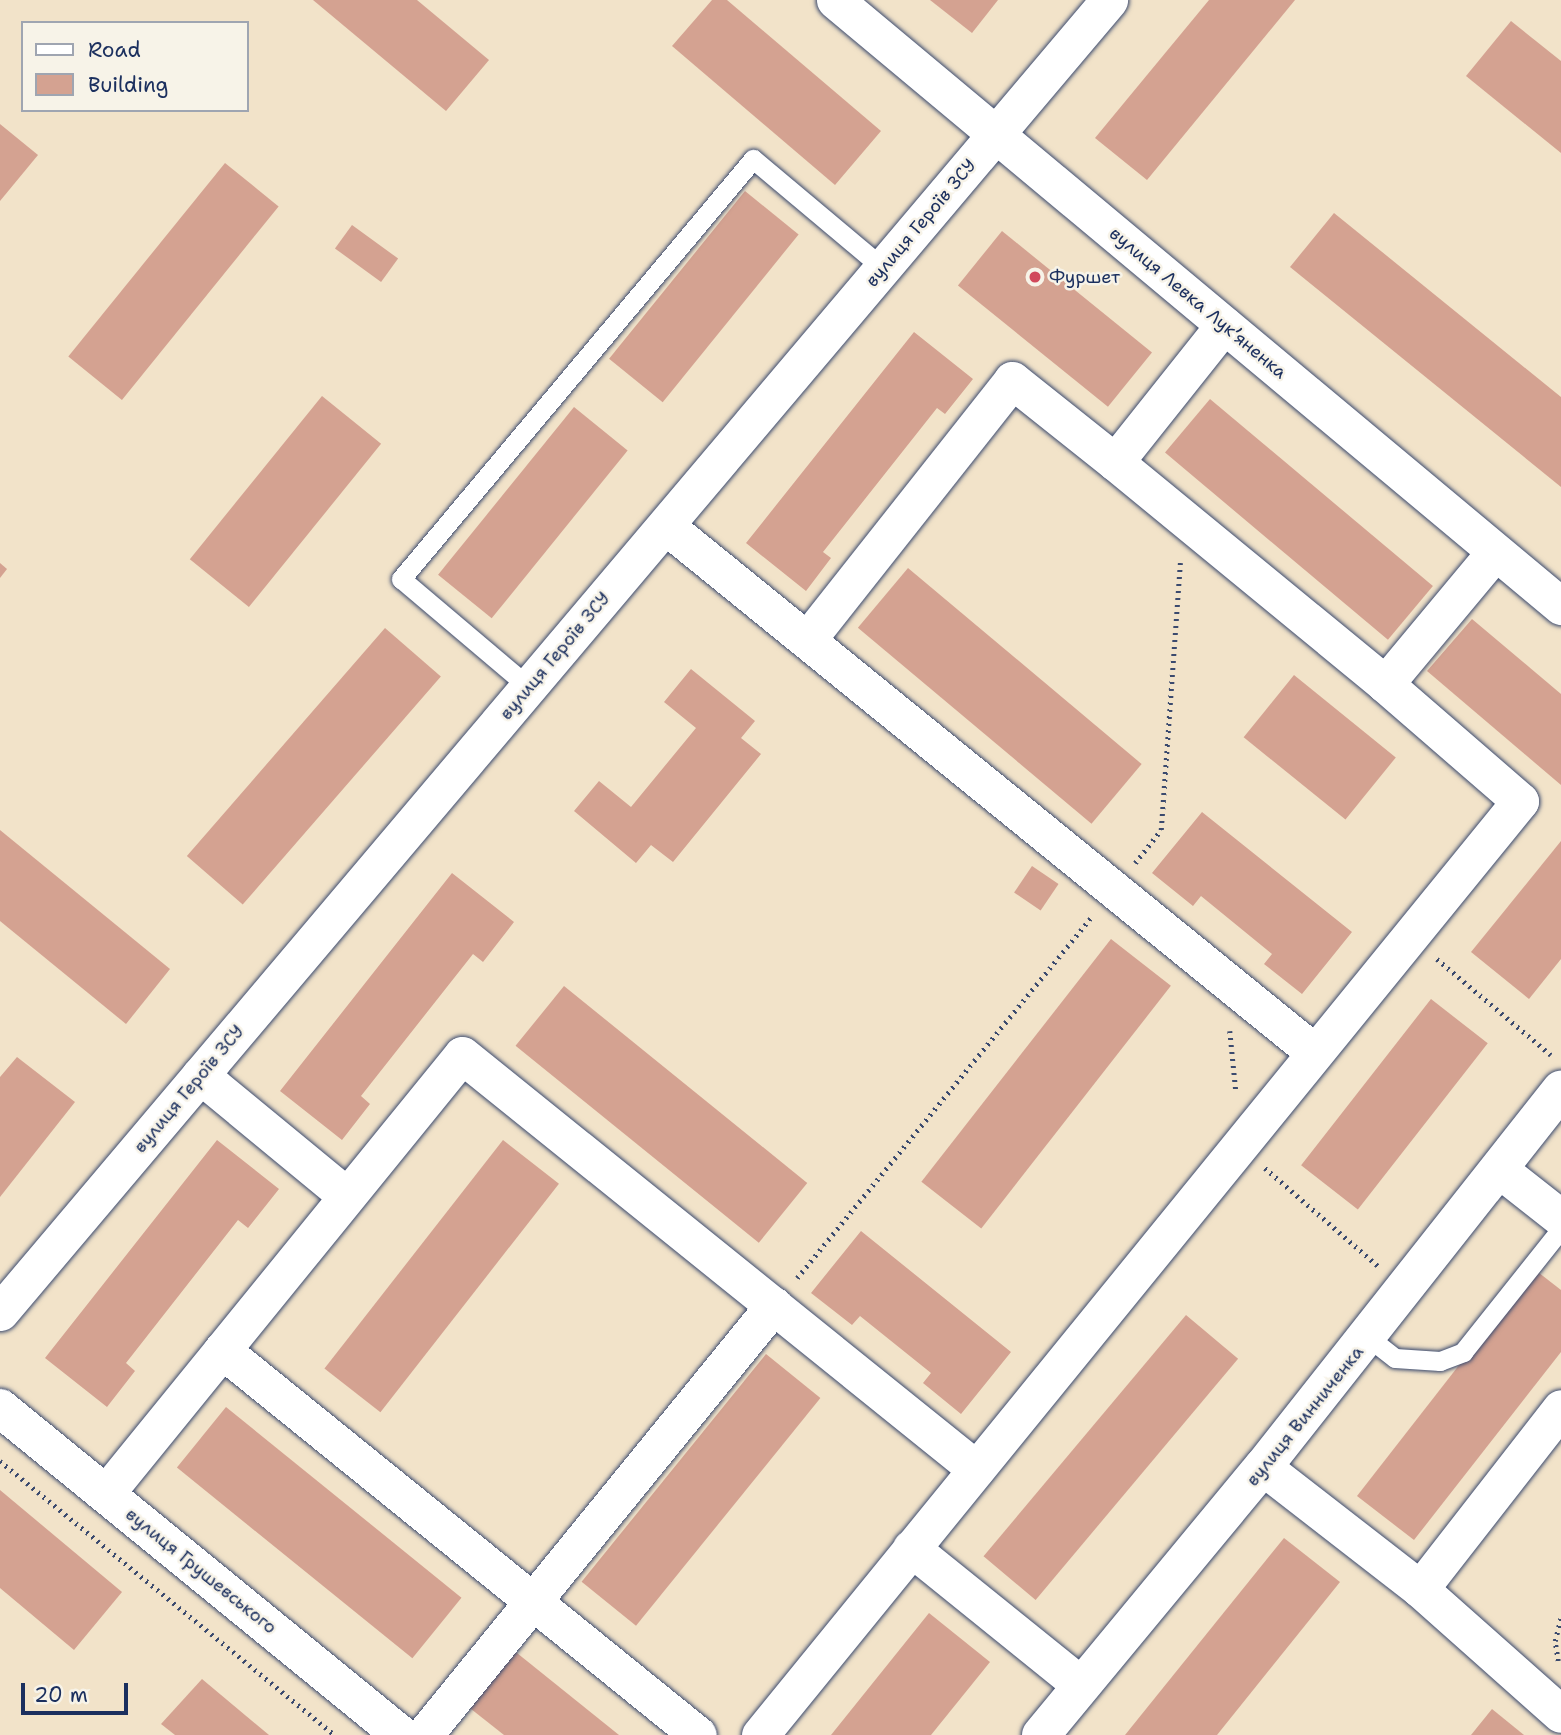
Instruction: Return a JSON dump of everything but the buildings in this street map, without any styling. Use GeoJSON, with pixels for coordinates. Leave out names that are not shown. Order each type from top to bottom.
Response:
{"type":"FeatureCollection","features":[{"type":"Feature","properties":{"kind":"street","name":"вулиця Левка Лукʼяненка"},"geometry":{"type":"LineString","coordinates":[[835,0],[1561,606]]}},
{"type":"Feature","properties":{"kind":"street","name":"вулиця Героїв ЗСУ"},"geometry":{"type":"LineString","coordinates":[[0,1312],[1109,0]]}},
{"type":"Feature","properties":{"kind":"street"},"geometry":{"type":"LineString","coordinates":[[1115,462],[1224,325]]}},
{"type":"Feature","properties":{"kind":"street"},"geometry":{"type":"LineString","coordinates":[[760,1735],[1520,801],[1385,684],[1012,380],[807,640]]}},
{"type":"Feature","properties":{"kind":"street"},"geometry":{"type":"LineString","coordinates":[[666,526],[1112,892],[1314,1052]]}},
{"type":"Feature","properties":{"kind":"street"},"geometry":{"type":"LineString","coordinates":[[1385,684],[1495,552]]}},
{"type":"Feature","properties":{"kind":"street"},"geometry":{"type":"LineString","coordinates":[[106,1493],[463,1055],[976,1469]]}},
{"type":"Feature","properties":{"kind":"street","name":"вулиця Винниченка"},"geometry":{"type":"LineString","coordinates":[[1041,1735],[1263,1467],[1500,1170],[1556,1073]]}},
{"type":"Feature","properties":{"kind":"street"},"geometry":{"type":"LineString","coordinates":[[200,1076],[347,1196]]}},
{"type":"Feature","properties":{"kind":"street"},"geometry":{"type":"LineString","coordinates":[[1500,1170],[1561,1218]]}},
{"type":"Feature","properties":{"kind":"street"},"geometry":{"type":"LineString","coordinates":[[424,1735],[774,1306]]}},
{"type":"Feature","properties":{"kind":"street"},"geometry":{"type":"LineString","coordinates":[[222,1350],[698,1735]]}},
{"type":"Feature","properties":{"kind":"street","name":"вулиця Грушевського"},"geometry":{"type":"LineString","coordinates":[[0,1408],[401,1735]]}},
{"type":"Feature","properties":{"kind":"street"},"geometry":{"type":"LineString","coordinates":[[1420,1589],[1561,1408]]}},
{"type":"Feature","properties":{"kind":"street"},"geometry":{"type":"LineString","coordinates":[[1263,1467],[1420,1589],[1561,1714]]}},
{"type":"Feature","properties":{"kind":"street"},"geometry":{"type":"LineString","coordinates":[[911,1548],[1081,1685]]}},
{"type":"Feature","properties":{"kind":"lane"},"geometry":{"type":"LineString","coordinates":[[529,687],[498,656],[401,579],[753,159],[883,268]]}},
{"type":"Feature","properties":{"kind":"lane"},"geometry":{"type":"LineString","coordinates":[[1368,1337],[1395,1358],[1440,1361],[1463,1352],[1561,1229]]}},
{"type":"Feature","properties":{"kind":"path"},"geometry":{"type":"LineString","coordinates":[[774,1306],[1161,830],[1181,558],[1196,528]]}},
{"type":"Feature","properties":{"kind":"path"},"geometry":{"type":"LineString","coordinates":[[1410,936],[1556,1073]]}},
{"type":"Feature","properties":{"kind":"path"},"geometry":{"type":"LineString","coordinates":[[0,1461],[335,1735]]}},
{"type":"Feature","properties":{"kind":"path"},"geometry":{"type":"LineString","coordinates":[[1560,1675],[1555,1641],[1561,1617]]}},
{"type":"Feature","properties":{"kind":"place","name":"Фуршет"},"geometry":{"type":"Point","coordinates":[1035,277]}}]}
